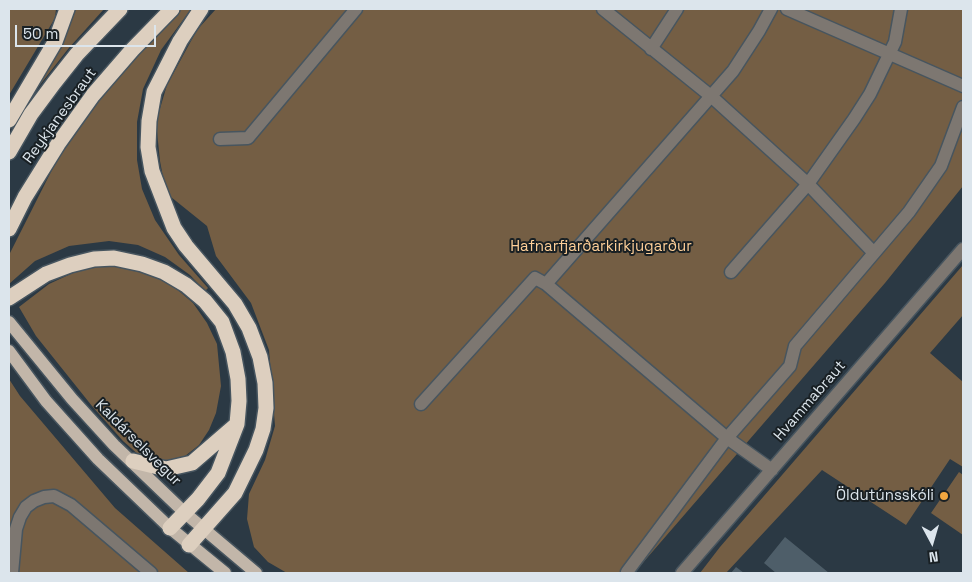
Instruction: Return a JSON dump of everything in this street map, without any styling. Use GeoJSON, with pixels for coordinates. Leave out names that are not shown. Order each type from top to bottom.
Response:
{"type":"FeatureCollection","features":[{"type":"Feature","properties":{"kind":"highway"},"geometry":{"type":"LineString","coordinates":[[9,120],[55,42],[67,9]]}},
{"type":"Feature","properties":{"kind":"highway","name":"Reykjanesbraut"},"geometry":{"type":"LineString","coordinates":[[9,152],[31,114],[54,83],[77,54],[120,9]]}},
{"type":"Feature","properties":{"kind":"highway","name":"Reykjanesbraut"},"geometry":{"type":"LineString","coordinates":[[9,229],[25,197],[58,144],[93,95],[132,50],[172,9]]}},
{"type":"Feature","properties":{"kind":"highway"},"geometry":{"type":"LineString","coordinates":[[189,545],[234,493],[245,473],[260,436],[266,408],[265,382],[260,357],[249,328],[230,298],[186,246],[174,228],[152,171],[148,147],[149,121],[154,92],[180,41],[202,9]]}},
{"type":"Feature","properties":{"kind":"highway"},"geometry":{"type":"LineString","coordinates":[[9,298],[46,274],[94,259],[114,258],[142,264],[164,272],[186,285],[205,301],[222,322],[233,352],[238,379],[237,424],[218,473],[170,528]]}},
{"type":"Feature","properties":{"kind":"highway"},"geometry":{"type":"LineString","coordinates":[[133,462],[166,469],[192,464],[237,424]]}},
{"type":"Feature","properties":{"kind":"main road","name":"Kaldárselsvegur"},"geometry":{"type":"LineString","coordinates":[[9,322],[30,350],[114,445],[185,513],[256,573]]}},
{"type":"Feature","properties":{"kind":"main road"},"geometry":{"type":"LineString","coordinates":[[12,356],[46,401],[98,459],[170,528],[225,573]]}},
{"type":"Feature","properties":{"kind":"street"},"geometry":{"type":"LineString","coordinates":[[220,139],[248,138],[356,9]]}},
{"type":"Feature","properties":{"kind":"street"},"geometry":{"type":"LineString","coordinates":[[603,9],[712,97],[808,184],[874,253]]}},
{"type":"Feature","properties":{"kind":"street"},"geometry":{"type":"LineString","coordinates":[[651,49],[677,9]]}},
{"type":"Feature","properties":{"kind":"street"},"geometry":{"type":"LineString","coordinates":[[546,284],[712,97],[733,71],[771,9]]}},
{"type":"Feature","properties":{"kind":"street"},"geometry":{"type":"LineString","coordinates":[[788,9],[963,86]]}},
{"type":"Feature","properties":{"kind":"street"},"geometry":{"type":"LineString","coordinates":[[730,272],[808,184],[870,94],[894,42],[901,9]]}},
{"type":"Feature","properties":{"kind":"street"},"geometry":{"type":"LineString","coordinates":[[627,572],[727,438],[790,366],[795,346],[909,212],[941,166],[963,107]]}},
{"type":"Feature","properties":{"kind":"street","name":"Hvammabraut"},"geometry":{"type":"LineString","coordinates":[[682,573],[963,249]]}},
{"type":"Feature","properties":{"kind":"street"},"geometry":{"type":"LineString","coordinates":[[420,404],[535,278],[546,284],[727,438],[772,470]]}},
{"type":"Feature","properties":{"kind":"street"},"geometry":{"type":"LineString","coordinates":[[12,573],[16,529],[20,517],[34,501],[54,496],[72,505],[152,573]]}},
{"type":"Feature","properties":{"kind":"green space"},"geometry":{"type":"Polygon","coordinates":[[[9,9],[56,9],[55,18],[9,95],[9,9]]]}},
{"type":"Feature","properties":{"kind":"green space"},"geometry":{"type":"Polygon","coordinates":[[[72,9],[104,9],[68,49],[25,104],[72,9]]]}},
{"type":"Feature","properties":{"kind":"green space"},"geometry":{"type":"Polygon","coordinates":[[[180,9],[191,9],[161,50],[143,89],[137,122],[137,160],[142,189],[155,220],[179,255],[208,288],[205,291],[190,275],[165,257],[138,245],[109,241],[69,246],[35,261],[9,284],[9,255],[57,160],[99,100],[149,40],[180,9]]]}},
{"type":"Feature","properties":{"kind":"green space","name":"Hafnarfjarðarkirkjugarður"},"geometry":{"type":"Polygon","coordinates":[[[216,9],[963,9],[963,186],[885,283],[634,573],[287,573],[268,562],[254,547],[247,519],[249,494],[265,460],[275,426],[269,350],[251,303],[216,256],[207,226],[166,193],[160,161],[156,122],[167,85],[197,30],[216,9]]]}},
{"type":"Feature","properties":{"kind":"green space"},"geometry":{"type":"Polygon","coordinates":[[[963,265],[963,315],[930,353],[963,382],[963,467],[950,459],[906,525],[822,470],[726,573],[700,573],[720,547],[963,265]]]}},
{"type":"Feature","properties":{"kind":"green space"},"geometry":{"type":"Polygon","coordinates":[[[100,266],[130,267],[154,274],[173,286],[193,303],[207,323],[217,344],[221,386],[216,413],[209,430],[199,445],[185,456],[170,460],[155,460],[140,456],[123,441],[92,406],[36,336],[19,307],[49,284],[75,272],[100,266]]]}},
{"type":"Feature","properties":{"kind":"green space"},"geometry":{"type":"Polygon","coordinates":[[[9,379],[20,396],[115,508],[189,573],[9,573],[9,379]]]}},
{"type":"Feature","properties":{"kind":"green space"},"geometry":{"type":"Polygon","coordinates":[[[959,472],[963,475],[963,535],[931,513],[959,472]]]}},
{"type":"Feature","properties":{"kind":"building"},"geometry":{"type":"Polygon","coordinates":[[[785,537],[829,573],[776,573],[764,563],[785,537]]]}},
{"type":"Feature","properties":{"kind":"building"},"geometry":{"type":"Polygon","coordinates":[[[736,567],[744,573],[731,573],[736,567]]]}},
{"type":"Feature","properties":{"kind":"place","name":"Öldutúnsskóli"},"geometry":{"type":"Point","coordinates":[944,496]}}]}
